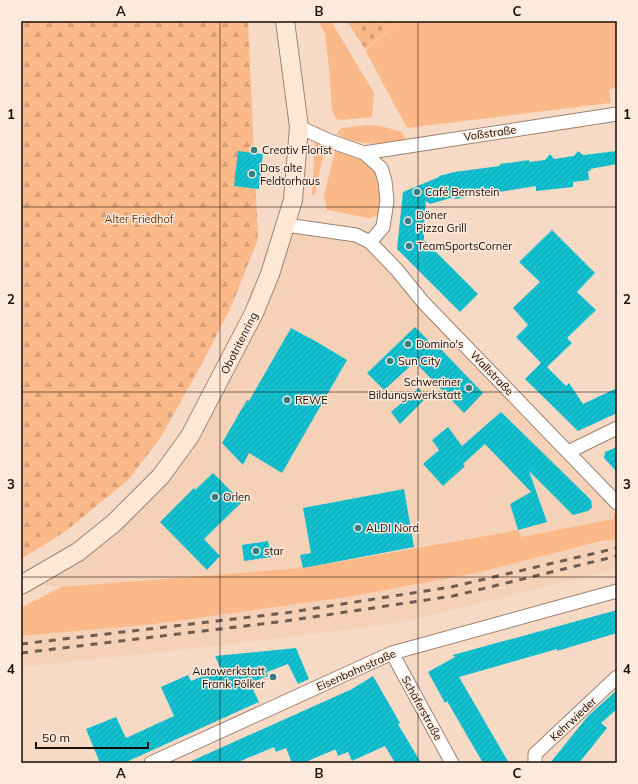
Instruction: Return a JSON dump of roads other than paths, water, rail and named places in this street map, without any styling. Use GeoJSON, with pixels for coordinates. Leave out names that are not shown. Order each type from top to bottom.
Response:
{"type":"FeatureCollection","features":[{"type":"Feature","properties":{"kind":"street","name":"Obotritenring"},"geometry":{"type":"LineString","coordinates":[[21,585],[78,552],[114,523],[161,476],[190,436],[251,319],[270,274],[294,200],[299,127],[285,21]]}},
{"type":"Feature","properties":{"kind":"street","name":"Voßstraße"},"geometry":{"type":"LineString","coordinates":[[364,153],[617,114]]}},
{"type":"Feature","properties":{"kind":"street"},"geometry":{"type":"LineString","coordinates":[[299,127],[330,141],[364,153],[381,168],[385,181],[387,201],[383,227],[370,242]]}},
{"type":"Feature","properties":{"kind":"street","name":"Wallstraße"},"geometry":{"type":"LineString","coordinates":[[286,225],[356,235],[370,242],[397,270],[424,302],[617,503]]}},
{"type":"Feature","properties":{"kind":"street"},"geometry":{"type":"LineString","coordinates":[[568,452],[617,428]]}},
{"type":"Feature","properties":{"kind":"street","name":"Eisenbahnstraße"},"geometry":{"type":"LineString","coordinates":[[152,763],[392,653],[617,592]]}},
{"type":"Feature","properties":{"kind":"street","name":"Schäferstraße"},"geometry":{"type":"LineString","coordinates":[[392,653],[452,763]]}},
{"type":"Feature","properties":{"kind":"street","name":"Kehrwieder"},"geometry":{"type":"LineString","coordinates":[[535,763],[535,754],[617,677]]}},
{"type":"Feature","properties":{"kind":"railway"},"geometry":{"type":"LineString","coordinates":[[21,644],[285,613],[451,587],[617,548]]}},
{"type":"Feature","properties":{"kind":"railway"},"geometry":{"type":"LineString","coordinates":[[21,653],[286,621],[453,596],[617,556]]}},
{"type":"Feature","properties":{"kind":"place","name":"Creativ Florist"},"geometry":{"type":"Point","coordinates":[254,150]}},
{"type":"Feature","properties":{"kind":"place","name":"Das alte Feldtorhaus"},"geometry":{"type":"Point","coordinates":[252,174]}},
{"type":"Feature","properties":{"kind":"place","name":"Café Bernstein"},"geometry":{"type":"Point","coordinates":[417,192]}},
{"type":"Feature","properties":{"kind":"place","name":"Döner Pizza Grill"},"geometry":{"type":"Point","coordinates":[408,221]}},
{"type":"Feature","properties":{"kind":"place","name":"TeamSportsCorner"},"geometry":{"type":"Point","coordinates":[409,246]}},
{"type":"Feature","properties":{"kind":"place","name":"Domino's"},"geometry":{"type":"Point","coordinates":[408,344]}},
{"type":"Feature","properties":{"kind":"place","name":"Sun City"},"geometry":{"type":"Point","coordinates":[390,361]}},
{"type":"Feature","properties":{"kind":"place","name":"Schweriner Bildungswerkstatt"},"geometry":{"type":"Point","coordinates":[469,388]}},
{"type":"Feature","properties":{"kind":"place","name":"REWE"},"geometry":{"type":"Point","coordinates":[287,400]}},
{"type":"Feature","properties":{"kind":"place","name":"Orlen"},"geometry":{"type":"Point","coordinates":[215,497]}},
{"type":"Feature","properties":{"kind":"place","name":"ALDI Nord"},"geometry":{"type":"Point","coordinates":[358,528]}},
{"type":"Feature","properties":{"kind":"place","name":"star"},"geometry":{"type":"Point","coordinates":[256,551]}},
{"type":"Feature","properties":{"kind":"place","name":"Autowerkstatt Frank Pölker"},"geometry":{"type":"Point","coordinates":[273,677]}},
{"type":"Feature","properties":{"kind":"park label","name":"Alter Friedhof"},"geometry":{"type":"Point","coordinates":[139,219]}}]}
